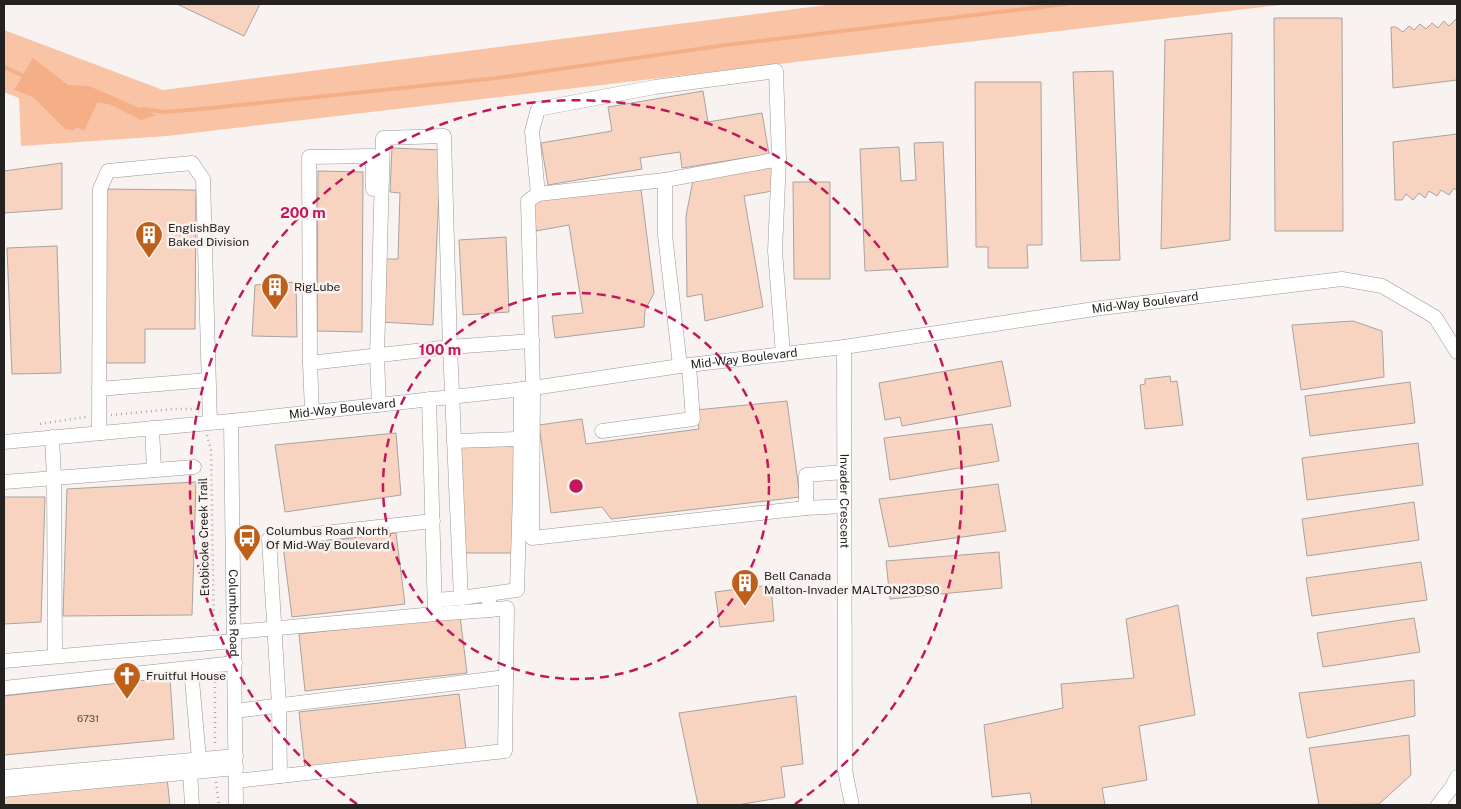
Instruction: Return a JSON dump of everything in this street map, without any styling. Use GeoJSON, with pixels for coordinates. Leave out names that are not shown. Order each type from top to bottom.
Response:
{"type":"FeatureCollection","features":[{"type":"Feature","properties":{"kind":"street"},"geometry":{"type":"LineString","coordinates":[[538,194],[532,131],[538,109],[655,87],[776,70],[779,159],[775,251],[783,354]]}},
{"type":"Feature","properties":{"kind":"street"},"geometry":{"type":"LineString","coordinates":[[374,357],[383,138],[444,136],[450,347],[461,598]]}},
{"type":"Feature","properties":{"kind":"street"},"geometry":{"type":"LineString","coordinates":[[312,412],[309,157],[373,156],[374,357],[379,405]]}},
{"type":"Feature","properties":{"kind":"street"},"geometry":{"type":"LineString","coordinates":[[435,607],[461,598],[516,590],[520,439],[532,341],[528,201],[538,194],[665,180],[779,159]]}},
{"type":"Feature","properties":{"kind":"street"},"geometry":{"type":"LineString","coordinates":[[98,433],[100,189],[108,171],[192,163],[203,179],[210,422]]}},
{"type":"Feature","properties":{"kind":"street"},"geometry":{"type":"LineString","coordinates":[[602,431],[693,419],[665,235],[665,180]]}},
{"type":"Feature","properties":{"kind":"street","name":"Mid-Way Boulevard"},"geometry":{"type":"LineString","coordinates":[[4,442],[232,421],[527,388],[685,366],[844,347],[1101,308],[1342,279],[1382,286],[1435,317],[1457,352]]}},
{"type":"Feature","properties":{"kind":"street"},"geometry":{"type":"LineString","coordinates":[[310,363],[450,347],[532,341]]}},
{"type":"Feature","properties":{"kind":"street","name":"Invader Crescent"},"geometry":{"type":"LineString","coordinates":[[844,347],[844,770],[852,805]]}},
{"type":"Feature","properties":{"kind":"street"},"geometry":{"type":"LineString","coordinates":[[99,389],[208,380]]}},
{"type":"Feature","properties":{"kind":"street"},"geometry":{"type":"LineString","coordinates":[[527,388],[532,538],[806,508],[844,506]]}},
{"type":"Feature","properties":{"kind":"street"},"geometry":{"type":"LineString","coordinates":[[429,399],[435,607]]}},
{"type":"Feature","properties":{"kind":"street","name":"Columbus Road"},"geometry":{"type":"LineString","coordinates":[[232,421],[236,805]]}},
{"type":"Feature","properties":{"kind":"street"},"geometry":{"type":"LineString","coordinates":[[152,428],[154,470]]}},
{"type":"Feature","properties":{"kind":"street"},"geometry":{"type":"LineString","coordinates":[[52,437],[55,656]]}},
{"type":"Feature","properties":{"kind":"street"},"geometry":{"type":"LineString","coordinates":[[454,441],[520,439]]}},
{"type":"Feature","properties":{"kind":"street"},"geometry":{"type":"LineString","coordinates":[[4,482],[194,467]]}},
{"type":"Feature","properties":{"kind":"street"},"geometry":{"type":"LineString","coordinates":[[806,508],[806,475],[844,472]]}},
{"type":"Feature","properties":{"kind":"street"},"geometry":{"type":"LineString","coordinates":[[280,776],[279,706],[269,539],[433,521]]}},
{"type":"Feature","properties":{"kind":"street"},"geometry":{"type":"LineString","coordinates":[[488,594],[490,610]]}},
{"type":"Feature","properties":{"kind":"street"},"geometry":{"type":"LineString","coordinates":[[4,661],[234,637],[274,628],[435,607],[490,610],[507,608],[504,751],[280,776],[198,759],[4,776]]}},
{"type":"Feature","properties":{"kind":"street"},"geometry":{"type":"LineString","coordinates":[[4,688],[234,663]]}},
{"type":"Feature","properties":{"kind":"street"},"geometry":{"type":"LineString","coordinates":[[191,669],[198,759]]}},
{"type":"Feature","properties":{"kind":"street"},"geometry":{"type":"LineString","coordinates":[[235,711],[506,678]]}},
{"type":"Feature","properties":{"kind":"street"},"geometry":{"type":"LineString","coordinates":[[4,790],[236,768]]}},
{"type":"Feature","properties":{"kind":"street"},"geometry":{"type":"LineString","coordinates":[[190,772],[192,805]]}},
{"type":"Feature","properties":{"kind":"street"},"geometry":{"type":"LineString","coordinates":[[1438,805],[1457,777]]}},
{"type":"Feature","properties":{"kind":"path"},"geometry":{"type":"LineString","coordinates":[[64,420],[173,409],[199,409]]}},
{"type":"Feature","properties":{"kind":"path","name":"Etobicoke Creek Trail"},"geometry":{"type":"LineString","coordinates":[[212,450],[214,624]]}},
{"type":"Feature","properties":{"kind":"path"},"geometry":{"type":"LineString","coordinates":[[215,673],[215,748]]}},
{"type":"Feature","properties":{"kind":"path"},"geometry":{"type":"LineString","coordinates":[[216,781],[219,805]]}},
{"type":"Feature","properties":{"kind":"shaded area"},"geometry":{"type":"Polygon","coordinates":[[[834,4],[1289,4],[167,136],[21,146],[19,98],[4,92],[4,30],[163,90],[834,4]]]}},
{"type":"Feature","properties":{"kind":"shaded area"},"geometry":{"type":"Polygon","coordinates":[[[33,58],[68,85],[89,86],[156,115],[141,120],[99,99],[84,131],[77,127],[74,130],[65,129],[33,97],[14,90],[33,58]]]}},
{"type":"Feature","properties":{"kind":"building"},"geometry":{"type":"Polygon","coordinates":[[[177,4],[260,4],[244,36],[177,4]]]}},
{"type":"Feature","properties":{"kind":"building"},"geometry":{"type":"Polygon","coordinates":[[[1274,18],[1342,18],[1343,231],[1275,231],[1274,18]]]}},
{"type":"Feature","properties":{"kind":"building"},"geometry":{"type":"Polygon","coordinates":[[[1456,19],[1457,80],[1393,88],[1391,27],[1396,27],[1403,32],[1409,26],[1414,30],[1420,24],[1426,29],[1432,23],[1438,28],[1444,21],[1449,26],[1456,19]]]}},
{"type":"Feature","properties":{"kind":"building"},"geometry":{"type":"Polygon","coordinates":[[[1232,33],[1230,240],[1161,249],[1165,40],[1232,33]]]}},
{"type":"Feature","properties":{"kind":"building"},"geometry":{"type":"Polygon","coordinates":[[[1113,71],[1120,260],[1081,261],[1073,72],[1113,71]]]}},
{"type":"Feature","properties":{"kind":"building"},"geometry":{"type":"Polygon","coordinates":[[[975,82],[1041,82],[1042,245],[1027,245],[1028,268],[988,268],[988,247],[976,247],[975,82]]]}},
{"type":"Feature","properties":{"kind":"building"},"geometry":{"type":"Polygon","coordinates":[[[703,91],[708,122],[762,113],[769,154],[682,168],[680,152],[640,158],[642,169],[548,185],[541,143],[612,131],[608,107],[703,91]]]}},
{"type":"Feature","properties":{"kind":"building"},"geometry":{"type":"Polygon","coordinates":[[[1457,134],[1457,191],[1454,188],[1449,195],[1441,190],[1437,196],[1429,191],[1425,198],[1419,193],[1413,200],[1406,194],[1402,200],[1395,200],[1393,142],[1457,134]]]}},
{"type":"Feature","properties":{"kind":"building"},"geometry":{"type":"Polygon","coordinates":[[[943,142],[948,267],[865,271],[860,149],[899,147],[901,181],[916,180],[914,143],[943,142]]]}},
{"type":"Feature","properties":{"kind":"building"},"geometry":{"type":"Polygon","coordinates":[[[392,148],[441,150],[433,325],[381,322],[384,259],[398,259],[400,193],[390,192],[392,148]]]}},
{"type":"Feature","properties":{"kind":"building"},"geometry":{"type":"Polygon","coordinates":[[[62,163],[62,209],[4,213],[4,171],[62,163]]]}},
{"type":"Feature","properties":{"kind":"building"},"geometry":{"type":"Polygon","coordinates":[[[773,164],[778,190],[744,196],[763,307],[705,321],[702,294],[687,297],[686,216],[693,180],[773,164]]]}},
{"type":"Feature","properties":{"kind":"building"},"geometry":{"type":"Polygon","coordinates":[[[318,171],[363,172],[362,332],[317,331],[318,171]]]}},
{"type":"Feature","properties":{"kind":"building"},"geometry":{"type":"Polygon","coordinates":[[[793,182],[830,182],[830,279],[794,279],[793,182]]]}},
{"type":"Feature","properties":{"kind":"building","name":"EnglishBay Baked Division"},"geometry":{"type":"Polygon","coordinates":[[[103,189],[196,190],[195,329],[145,329],[145,363],[102,363],[103,189]]]}},
{"type":"Feature","properties":{"kind":"building"},"geometry":{"type":"Polygon","coordinates":[[[641,189],[654,293],[645,310],[644,327],[555,338],[552,316],[583,313],[569,225],[536,231],[532,200],[641,189]]]}},
{"type":"Feature","properties":{"kind":"building"},"geometry":{"type":"Polygon","coordinates":[[[506,237],[509,312],[463,315],[459,240],[506,237]]]}},
{"type":"Feature","properties":{"kind":"building"},"geometry":{"type":"Polygon","coordinates":[[[57,246],[61,373],[12,374],[7,248],[57,246]]]}},
{"type":"Feature","properties":{"kind":"building","name":"RigLube"},"geometry":{"type":"Polygon","coordinates":[[[296,282],[297,337],[252,336],[255,285],[296,282]]]}},
{"type":"Feature","properties":{"kind":"building"},"geometry":{"type":"Polygon","coordinates":[[[1353,321],[1382,331],[1384,377],[1301,390],[1292,325],[1353,321]]]}},
{"type":"Feature","properties":{"kind":"building"},"geometry":{"type":"Polygon","coordinates":[[[1002,361],[1011,406],[902,426],[900,417],[885,420],[879,383],[1002,361]]]}},
{"type":"Feature","properties":{"kind":"building"},"geometry":{"type":"Polygon","coordinates":[[[1170,376],[1171,382],[1177,381],[1183,425],[1145,429],[1140,385],[1145,384],[1145,379],[1170,376]]]}},
{"type":"Feature","properties":{"kind":"building"},"geometry":{"type":"Polygon","coordinates":[[[1410,382],[1415,423],[1310,436],[1305,396],[1410,382]]]}},
{"type":"Feature","properties":{"kind":"building"},"geometry":{"type":"Polygon","coordinates":[[[787,401],[800,497],[611,519],[602,507],[551,513],[539,425],[582,419],[586,444],[699,429],[696,410],[787,401]]]}},
{"type":"Feature","properties":{"kind":"building"},"geometry":{"type":"Polygon","coordinates":[[[992,424],[999,461],[890,480],[884,438],[992,424]]]}},
{"type":"Feature","properties":{"kind":"building"},"geometry":{"type":"Polygon","coordinates":[[[396,433],[401,495],[285,512],[275,445],[396,433]]]}},
{"type":"Feature","properties":{"kind":"building"},"geometry":{"type":"Polygon","coordinates":[[[1418,443],[1423,485],[1307,500],[1302,458],[1418,443]]]}},
{"type":"Feature","properties":{"kind":"building"},"geometry":{"type":"Polygon","coordinates":[[[460,446],[515,446],[514,553],[459,553],[460,446]]]}},
{"type":"Feature","properties":{"kind":"building"},"geometry":{"type":"Polygon","coordinates":[[[196,482],[192,615],[63,616],[67,489],[196,482]]]}},
{"type":"Feature","properties":{"kind":"building"},"geometry":{"type":"Polygon","coordinates":[[[998,484],[1006,531],[889,547],[879,499],[998,484]]]}},
{"type":"Feature","properties":{"kind":"building"},"geometry":{"type":"Polygon","coordinates":[[[4,497],[45,497],[41,622],[4,624],[4,497]]]}},
{"type":"Feature","properties":{"kind":"building"},"geometry":{"type":"Polygon","coordinates":[[[1414,502],[1419,540],[1307,556],[1302,519],[1414,502]]]}},
{"type":"Feature","properties":{"kind":"building"},"geometry":{"type":"Polygon","coordinates":[[[396,533],[405,604],[292,617],[283,546],[396,533]]]}},
{"type":"Feature","properties":{"kind":"building"},"geometry":{"type":"Polygon","coordinates":[[[999,552],[1002,588],[890,599],[886,561],[999,552]]]}},
{"type":"Feature","properties":{"kind":"building"},"geometry":{"type":"Polygon","coordinates":[[[1421,562],[1427,600],[1312,616],[1306,578],[1421,562]]]}},
{"type":"Feature","properties":{"kind":"building","name":"Bell Canada Malton-Invader MALTON23DS0"},"geometry":{"type":"Polygon","coordinates":[[[771,585],[774,621],[720,627],[715,592],[771,585]]]}},
{"type":"Feature","properties":{"kind":"building"},"geometry":{"type":"Polygon","coordinates":[[[1178,605],[1195,715],[1139,726],[1147,780],[1102,788],[1105,805],[1032,805],[1030,793],[992,797],[984,725],[1063,708],[1061,684],[1134,678],[1126,619],[1178,605]]]}},
{"type":"Feature","properties":{"kind":"building"},"geometry":{"type":"Polygon","coordinates":[[[460,616],[467,673],[305,691],[299,634],[460,616]]]}},
{"type":"Feature","properties":{"kind":"building"},"geometry":{"type":"Polygon","coordinates":[[[1414,618],[1420,652],[1323,667],[1317,633],[1414,618]]]}},
{"type":"Feature","properties":{"kind":"building"},"geometry":{"type":"Polygon","coordinates":[[[170,677],[174,739],[4,755],[4,696],[170,677]]]}},
{"type":"Feature","properties":{"kind":"building"},"geometry":{"type":"Polygon","coordinates":[[[1414,680],[1415,716],[1307,738],[1299,693],[1414,680]]]}},
{"type":"Feature","properties":{"kind":"building"},"geometry":{"type":"Polygon","coordinates":[[[459,694],[466,750],[305,768],[299,712],[459,694]]]}},
{"type":"Feature","properties":{"kind":"building"},"geometry":{"type":"Polygon","coordinates":[[[796,696],[803,764],[781,767],[785,797],[737,805],[698,805],[679,713],[796,696]]]}},
{"type":"Feature","properties":{"kind":"building"},"geometry":{"type":"Polygon","coordinates":[[[1409,735],[1411,775],[1379,804],[1319,805],[1309,748],[1409,735]]]}},
{"type":"Feature","properties":{"kind":"building"},"geometry":{"type":"Polygon","coordinates":[[[167,778],[170,805],[4,805],[4,797],[167,778]]]}},
{"type":"Feature","properties":{"kind":"waterway"},"geometry":{"type":"LineString","coordinates":[[142,109],[166,112],[497,78],[726,45],[1066,4]]}},
{"type":"Feature","properties":{"kind":"waterway"},"geometry":{"type":"LineString","coordinates":[[4,67],[26,77]]}},
{"type":"Feature","properties":{"kind":"waterway"},"geometry":{"type":"LineString","coordinates":[[93,100],[109,102]]}},
{"type":"Feature","properties":{"kind":"place","name":"EnglishBay Baked Division"},"geometry":{"type":"Point","coordinates":[149,259]}},
{"type":"Feature","properties":{"kind":"place","name":"RigLube"},"geometry":{"type":"Point","coordinates":[275,311]}},
{"type":"Feature","properties":{"kind":"place","name":"Columbus Road North Of Mid-Way Boulevard"},"geometry":{"type":"Point","coordinates":[247,562]}},
{"type":"Feature","properties":{"kind":"place","name":"Bell Canada Malton-Invader MALTON23DS0"},"geometry":{"type":"Point","coordinates":[745,607]}},
{"type":"Feature","properties":{"kind":"place","name":"Fruitful House"},"geometry":{"type":"Point","coordinates":[127,700]}}]}
